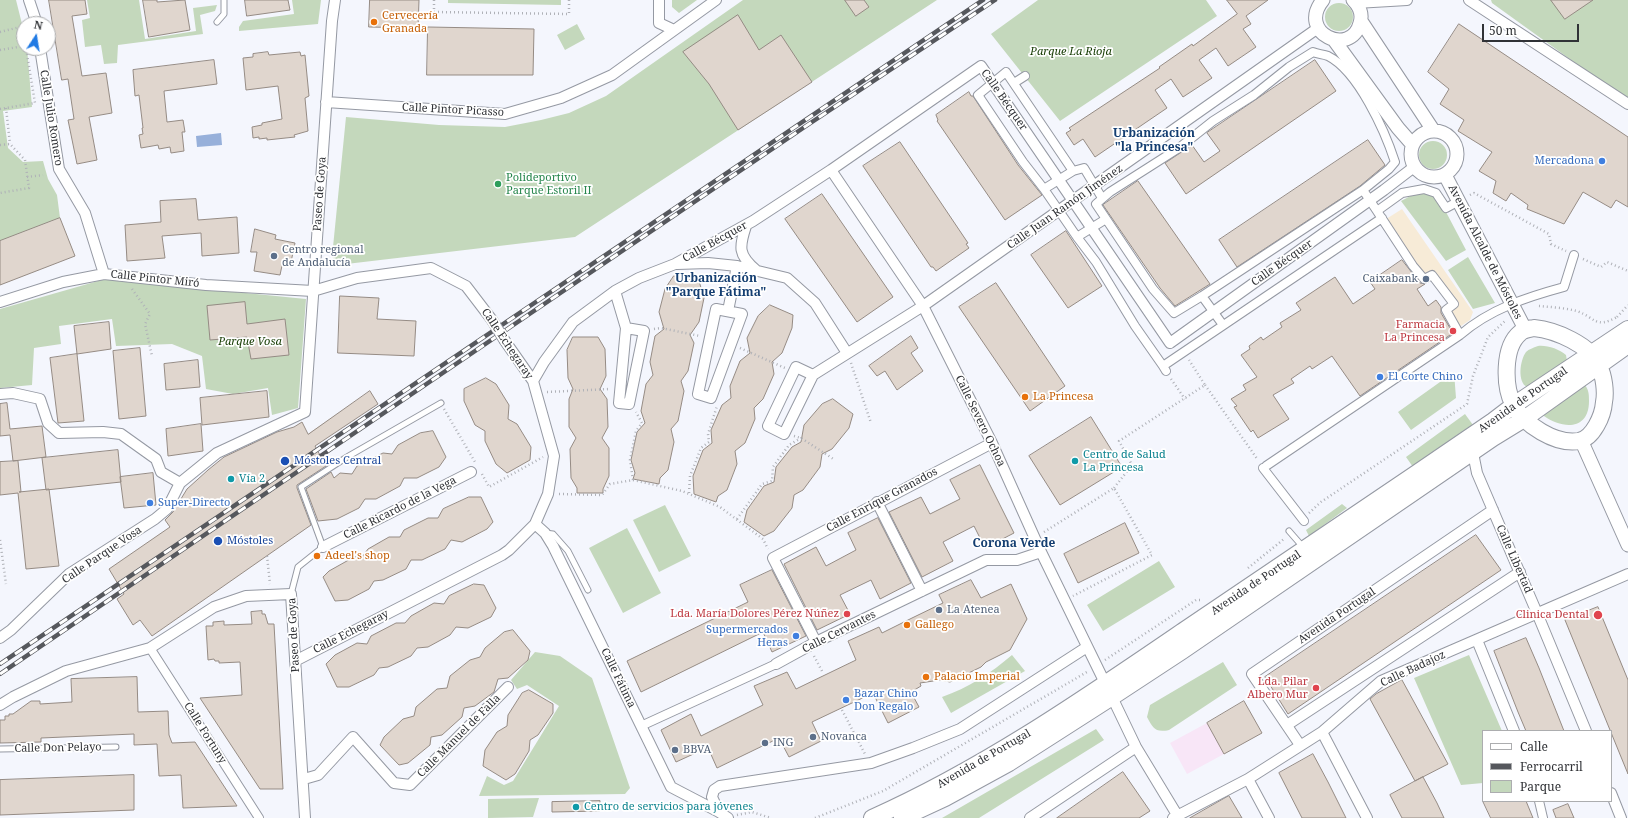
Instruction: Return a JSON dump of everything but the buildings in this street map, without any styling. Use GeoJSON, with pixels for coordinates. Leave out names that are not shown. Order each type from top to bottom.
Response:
{"type":"FeatureCollection","features":[{"type":"Feature","properties":{"kind":"main road","name":"Avenida Alcalde de Móstoles"},"geometry":{"type":"LineString","coordinates":[[1581,440],[1574,442],[1550,436],[1536,429],[1524,419],[1514,405],[1509,389],[1507,357],[1512,343],[1519,333],[1525,329],[1534,328],[1544,329],[1562,335],[1595,360]]}},
{"type":"Feature","properties":{"kind":"main road","name":"Avenida de Portugal"},"geometry":{"type":"LineString","coordinates":[[872,818],[901,805],[987,760],[1109,691],[1524,419],[1595,360],[1628,335]]}},
{"type":"Feature","properties":{"kind":"main road","name":"Avenida de Portugal"},"geometry":{"type":"LineString","coordinates":[[902,818],[945,798],[1008,763],[1305,549],[1493,421],[1514,405],[1595,360]]}},
{"type":"Feature","properties":{"kind":"main road"},"geometry":{"type":"LineString","coordinates":[[1581,440],[1590,435],[1600,418],[1604,403],[1605,395],[1595,360]]}},
{"type":"Feature","properties":{"kind":"street"},"geometry":{"type":"LineString","coordinates":[[29,0],[34,16]]}},
{"type":"Feature","properties":{"kind":"street","name":"Paseo de Goya"},"geometry":{"type":"LineString","coordinates":[[305,412],[326,102],[335,0]]}},
{"type":"Feature","properties":{"kind":"street"},"geometry":{"type":"LineString","coordinates":[[659,0],[659,22],[674,30]]}},
{"type":"Feature","properties":{"kind":"street","name":"Calle Pintor Picasso"},"geometry":{"type":"LineString","coordinates":[[326,102],[505,114],[561,98],[612,75],[716,0]]}},
{"type":"Feature","properties":{"kind":"street"},"geometry":{"type":"LineString","coordinates":[[1323,0],[1316,13],[1318,28],[1322,33],[1334,40],[1398,128],[1412,144]]}},
{"type":"Feature","properties":{"kind":"street"},"geometry":{"type":"LineString","coordinates":[[1334,40],[1348,38],[1354,34],[1361,21],[1361,15],[1354,2],[1407,0]]}},
{"type":"Feature","properties":{"kind":"street"},"geometry":{"type":"LineString","coordinates":[[1468,0],[1628,104]]}},
{"type":"Feature","properties":{"kind":"street"},"geometry":{"type":"LineString","coordinates":[[1361,21],[1433,130]]}},
{"type":"Feature","properties":{"kind":"street","name":"Calle Juan Ramón Jiménez"},"geometry":{"type":"LineString","coordinates":[[847,353],[924,306],[1318,28]]}},
{"type":"Feature","properties":{"kind":"street"},"geometry":{"type":"LineString","coordinates":[[1313,52],[1328,56],[1346,70],[1360,89],[1388,140],[1395,162],[1389,169],[1363,190],[1174,313],[1153,290],[1096,204],[1102,198],[1179,148],[1213,121],[1254,95],[1289,68],[1313,52]]}},
{"type":"Feature","properties":{"kind":"street","name":"Calle Julio Romero"},"geometry":{"type":"LineString","coordinates":[[41,56],[59,169],[85,213],[104,274]]}},
{"type":"Feature","properties":{"kind":"street","name":"Calle Bécquer"},"geometry":{"type":"LineString","coordinates":[[533,381],[544,362],[574,322],[615,291],[639,278],[675,264],[746,226],[831,170],[981,66],[1170,342],[1370,201],[1414,167]]}},
{"type":"Feature","properties":{"kind":"street"},"geometry":{"type":"LineString","coordinates":[[1073,171],[1006,72],[978,95],[1023,162],[1096,262],[1135,326],[1164,369],[1183,353],[1380,215],[1402,193],[1424,189],[1436,193],[1446,208],[1459,201]]}},
{"type":"Feature","properties":{"kind":"street"},"geometry":{"type":"LineString","coordinates":[[1014,83],[1024,76]]}},
{"type":"Feature","properties":{"kind":"street"},"geometry":{"type":"LineString","coordinates":[[1433,130],[1441,131],[1454,140],[1458,156],[1452,170],[1445,175],[1428,177],[1420,173],[1414,167],[1410,152],[1412,144],[1417,137],[1425,132],[1433,130]]}},
{"type":"Feature","properties":{"kind":"street"},"geometry":{"type":"LineString","coordinates":[[1044,189],[1073,171],[1084,168],[1102,198]]}},
{"type":"Feature","properties":{"kind":"street","name":"Calle Severo Ochoa"},"geometry":{"type":"LineString","coordinates":[[831,170],[924,306],[992,443],[1041,552],[1136,747],[1177,817]]}},
{"type":"Feature","properties":{"kind":"street","name":"Avenida Alcalde de Móstoles"},"geometry":{"type":"LineString","coordinates":[[1445,175],[1525,329]]}},
{"type":"Feature","properties":{"kind":"street"},"geometry":{"type":"LineString","coordinates":[[1363,190],[1410,261],[1424,279],[1432,275],[1454,304],[1446,310],[1460,335]]}},
{"type":"Feature","properties":{"kind":"street"},"geometry":{"type":"LineString","coordinates":[[1077,237],[1106,219]]}},
{"type":"Feature","properties":{"kind":"street"},"geometry":{"type":"LineString","coordinates":[[746,226],[741,240],[741,253],[747,262],[756,270]]}},
{"type":"Feature","properties":{"kind":"street"},"geometry":{"type":"LineString","coordinates":[[1304,521],[1264,467],[1460,335],[1473,323],[1498,309],[1513,308],[1530,296],[1564,287],[1574,255]]}},
{"type":"Feature","properties":{"kind":"street"},"geometry":{"type":"LineString","coordinates":[[675,264],[708,263],[737,266],[788,278],[815,303],[847,353],[813,374],[784,434],[768,426],[796,367],[813,374]]}},
{"type":"Feature","properties":{"kind":"street"},"geometry":{"type":"LineString","coordinates":[[728,311],[737,266]]}},
{"type":"Feature","properties":{"kind":"street","name":"Calle Echegaray"},"geometry":{"type":"LineString","coordinates":[[295,661],[510,550],[535,524],[548,494],[554,456],[533,381],[492,320],[466,286],[431,268],[357,278],[313,291]]}},
{"type":"Feature","properties":{"kind":"street","name":"Calle Pintor Miró"},"geometry":{"type":"LineString","coordinates":[[0,302],[63,282],[104,274],[206,285],[313,291]]}},
{"type":"Feature","properties":{"kind":"street"},"geometry":{"type":"LineString","coordinates":[[615,291],[626,328],[619,403],[629,404],[644,331],[626,328]]}},
{"type":"Feature","properties":{"kind":"street"},"geometry":{"type":"LineString","coordinates":[[1202,296],[1223,325]]}},
{"type":"Feature","properties":{"kind":"street"},"geometry":{"type":"LineString","coordinates":[[716,309],[728,311],[742,314],[711,398],[698,394],[716,309]]}},
{"type":"Feature","properties":{"kind":"street"},"geometry":{"type":"LineString","coordinates":[[0,394],[12,393],[40,399],[48,423],[60,433],[103,432],[121,434],[156,459],[161,472],[180,483]]}},
{"type":"Feature","properties":{"kind":"street","name":"Calle Parque Vosa"},"geometry":{"type":"LineString","coordinates":[[0,638],[11,630],[69,574],[155,519],[167,509],[180,483],[217,453],[305,412]]}},
{"type":"Feature","properties":{"kind":"street"},"geometry":{"type":"LineString","coordinates":[[1581,440],[1628,545]]}},
{"type":"Feature","properties":{"kind":"street","name":"Calle Enrique Granados"},"geometry":{"type":"LineString","coordinates":[[772,558],[992,443]]}},
{"type":"Feature","properties":{"kind":"street","name":"Calle Libertad"},"geometry":{"type":"LineString","coordinates":[[1473,453],[1478,473],[1493,510],[1538,613],[1586,730]]}},
{"type":"Feature","properties":{"kind":"street","name":"Calle Ricardo de la Vega"},"geometry":{"type":"LineString","coordinates":[[322,547],[471,472]]}},
{"type":"Feature","properties":{"kind":"street"},"geometry":{"type":"LineString","coordinates":[[878,502],[922,591]]}},
{"type":"Feature","properties":{"kind":"street","name":"Avenida Portugal"},"geometry":{"type":"LineString","coordinates":[[1300,745],[1252,674],[1493,510]]}},
{"type":"Feature","properties":{"kind":"street","name":"Calle Fátima"},"geometry":{"type":"LineString","coordinates":[[535,524],[545,533],[553,546],[671,786],[724,815]]}},
{"type":"Feature","properties":{"kind":"street","name":"Calle Cervantes"},"geometry":{"type":"LineString","coordinates":[[641,726],[776,664],[812,644],[986,560],[1017,560],[1041,552]]}},
{"type":"Feature","properties":{"kind":"street"},"geometry":{"type":"LineString","coordinates":[[772,558],[812,644]]}},
{"type":"Feature","properties":{"kind":"street","name":"Calle Badajoz"},"geometry":{"type":"LineString","coordinates":[[1286,725],[1520,572]]}},
{"type":"Feature","properties":{"kind":"street","name":"Calle Badajoz"},"geometry":{"type":"LineString","coordinates":[[1177,817],[1248,779],[1322,732],[1381,681],[1628,574]]}},
{"type":"Feature","properties":{"kind":"street"},"geometry":{"type":"LineString","coordinates":[[0,705],[66,671],[150,648],[214,607],[246,596],[291,594]]}},
{"type":"Feature","properties":{"kind":"street","name":"Paseo de Goya"},"geometry":{"type":"LineString","coordinates":[[291,594],[304,779],[305,818]]}},
{"type":"Feature","properties":{"kind":"street"},"geometry":{"type":"LineString","coordinates":[[1478,640],[1514,730]]}},
{"type":"Feature","properties":{"kind":"street"},"geometry":{"type":"LineString","coordinates":[[724,815],[712,797],[714,790],[720,786],[870,763],[960,729],[1087,647]]}},
{"type":"Feature","properties":{"kind":"street","name":"Calle Fortuny"},"geometry":{"type":"LineString","coordinates":[[150,648],[259,818]]}},
{"type":"Feature","properties":{"kind":"street","name":"Calle Manuel de Falla"},"geometry":{"type":"LineString","coordinates":[[304,779],[318,775],[353,736],[394,782],[410,785],[508,687]]}},
{"type":"Feature","properties":{"kind":"street"},"geometry":{"type":"LineString","coordinates":[[1322,732],[1367,818]]}},
{"type":"Feature","properties":{"kind":"street"},"geometry":{"type":"LineString","coordinates":[[1030,818],[1136,747]]}},
{"type":"Feature","properties":{"kind":"street"},"geometry":{"type":"LineString","coordinates":[[1248,779],[1269,818]]}},
{"type":"Feature","properties":{"kind":"street"},"geometry":{"type":"LineString","coordinates":[[1612,795],[1622,818]]}},
{"type":"Feature","properties":{"kind":"street"},"geometry":{"type":"LineString","coordinates":[[1539,802],[1543,818]]}},
{"type":"Feature","properties":{"kind":"lane"},"geometry":{"type":"LineString","coordinates":[[217,22],[224,14],[224,0]]}},
{"type":"Feature","properties":{"kind":"lane"},"geometry":{"type":"LineString","coordinates":[[322,547],[301,487],[347,457],[441,404]]}},
{"type":"Feature","properties":{"kind":"lane"},"geometry":{"type":"LineString","coordinates":[[1290,532],[1305,549]]}},
{"type":"Feature","properties":{"kind":"lane"},"geometry":{"type":"LineString","coordinates":[[545,533],[553,534],[568,551],[588,590]]}},
{"type":"Feature","properties":{"kind":"lane","name":"Paseo de Goya"},"geometry":{"type":"LineString","coordinates":[[291,594],[298,566],[322,547]]}},
{"type":"Feature","properties":{"kind":"lane","name":"Calle Don Pelayo"},"geometry":{"type":"LineString","coordinates":[[0,749],[116,747]]}},
{"type":"Feature","properties":{"kind":"path"},"geometry":{"type":"LineString","coordinates":[[434,0],[434,12],[569,14],[569,0]]}},
{"type":"Feature","properties":{"kind":"path"},"geometry":{"type":"LineString","coordinates":[[0,32],[16,28]]}},
{"type":"Feature","properties":{"kind":"path"},"geometry":{"type":"LineString","coordinates":[[0,50],[16,48]]}},
{"type":"Feature","properties":{"kind":"path"},"geometry":{"type":"LineString","coordinates":[[0,109],[35,104],[27,56]]}},
{"type":"Feature","properties":{"kind":"path"},"geometry":{"type":"LineString","coordinates":[[0,193],[29,188],[25,160],[10,144],[6,108]]}},
{"type":"Feature","properties":{"kind":"path"},"geometry":{"type":"LineString","coordinates":[[0,145],[10,144]]}},
{"type":"Feature","properties":{"kind":"path"},"geometry":{"type":"LineString","coordinates":[[28,177],[44,175]]}},
{"type":"Feature","properties":{"kind":"path"},"geometry":{"type":"LineString","coordinates":[[1459,201],[1474,193],[1549,234],[1551,244],[1601,267],[1607,262],[1628,271]]}},
{"type":"Feature","properties":{"kind":"path"},"geometry":{"type":"LineString","coordinates":[[122,276],[150,314],[145,324],[152,356]]}},
{"type":"Feature","properties":{"kind":"path"},"geometry":{"type":"LineString","coordinates":[[1537,305],[1576,311],[1598,323],[1606,323],[1617,317],[1628,305]]}},
{"type":"Feature","properties":{"kind":"path"},"geometry":{"type":"LineString","coordinates":[[1304,521],[1306,515],[1321,502],[1467,404],[1472,376],[1488,337],[1513,308]]}},
{"type":"Feature","properties":{"kind":"path"},"geometry":{"type":"LineString","coordinates":[[1617,317],[1628,335]]}},
{"type":"Feature","properties":{"kind":"path"},"geometry":{"type":"LineString","coordinates":[[644,331],[661,328],[710,338]]}},
{"type":"Feature","properties":{"kind":"path"},"geometry":{"type":"LineString","coordinates":[[730,344],[794,372]]}},
{"type":"Feature","properties":{"kind":"path"},"geometry":{"type":"LineString","coordinates":[[847,353],[871,423]]}},
{"type":"Feature","properties":{"kind":"path"},"geometry":{"type":"LineString","coordinates":[[1183,353],[1264,467]]}},
{"type":"Feature","properties":{"kind":"path"},"geometry":{"type":"LineString","coordinates":[[1035,537],[1114,488],[1132,465],[1119,441],[1205,385]]}},
{"type":"Feature","properties":{"kind":"path"},"geometry":{"type":"LineString","coordinates":[[536,393],[620,389]]}},
{"type":"Feature","properties":{"kind":"path"},"geometry":{"type":"LineString","coordinates":[[689,493],[690,476],[701,448],[709,442],[708,434],[717,407],[711,398]]}},
{"type":"Feature","properties":{"kind":"path"},"geometry":{"type":"LineString","coordinates":[[441,404],[490,487],[543,457],[554,456]]}},
{"type":"Feature","properties":{"kind":"path"},"geometry":{"type":"LineString","coordinates":[[629,404],[642,423],[636,431],[630,460],[633,480]]}},
{"type":"Feature","properties":{"kind":"path"},"geometry":{"type":"LineString","coordinates":[[784,434],[801,438],[835,460]]}},
{"type":"Feature","properties":{"kind":"path"},"geometry":{"type":"LineString","coordinates":[[737,519],[762,484],[772,481],[773,467],[790,445],[801,438]]}},
{"type":"Feature","properties":{"kind":"path"},"geometry":{"type":"LineString","coordinates":[[548,494],[602,495],[610,484],[633,480],[689,493],[720,506],[737,519],[763,540],[772,558]]}},
{"type":"Feature","properties":{"kind":"path"},"geometry":{"type":"LineString","coordinates":[[1065,600],[1152,555],[1114,488]]}},
{"type":"Feature","properties":{"kind":"path"},"geometry":{"type":"LineString","coordinates":[[1244,571],[1290,532]]}},
{"type":"Feature","properties":{"kind":"path"},"geometry":{"type":"LineString","coordinates":[[0,540],[6,584]]}},
{"type":"Feature","properties":{"kind":"path"},"geometry":{"type":"LineString","coordinates":[[267,556],[271,595]]}},
{"type":"Feature","properties":{"kind":"path"},"geometry":{"type":"LineString","coordinates":[[816,818],[883,791],[1097,666],[1196,600],[1209,600]]}},
{"type":"Feature","properties":{"kind":"path"},"geometry":{"type":"LineString","coordinates":[[812,644],[823,673]]}},
{"type":"Feature","properties":{"kind":"path"},"geometry":{"type":"LineString","coordinates":[[842,710],[870,763]]}},
{"type":"Feature","properties":{"kind":"path"},"geometry":{"type":"LineString","coordinates":[[724,815],[752,812],[771,818]]}},
{"type":"Feature","properties":{"kind":"shaded area"},"geometry":{"type":"Polygon","coordinates":[[[1402,209],[1473,312],[1470,320],[1458,328],[1446,310],[1454,304],[1432,275],[1424,279],[1383,221],[1402,209]]]}},
{"type":"Feature","properties":{"kind":"shaded area"},"geometry":{"type":"Polygon","coordinates":[[[1207,723],[1224,754],[1187,774],[1170,743],[1207,723]]]}},
{"type":"Feature","properties":{"kind":"green space"},"geometry":{"type":"Polygon","coordinates":[[[0,0],[16,0],[20,16],[16,16],[16,56],[28,56],[32,107],[3,111],[8,148],[23,162],[43,161],[48,179],[57,195],[60,218],[0,241],[0,0]]]}},
{"type":"Feature","properties":{"kind":"green space"},"geometry":{"type":"Polygon","coordinates":[[[87,0],[139,0],[145,39],[196,31],[193,8],[217,5],[215,11],[200,15],[203,34],[118,45],[117,63],[104,64],[101,45],[85,47],[82,20],[90,18],[87,0]]]}},
{"type":"Feature","properties":{"kind":"green space"},"geometry":{"type":"Polygon","coordinates":[[[292,0],[321,0],[318,24],[239,31],[239,27],[243,21],[294,14],[292,0]]]}},
{"type":"Feature","properties":{"kind":"green space"},"geometry":{"type":"Polygon","coordinates":[[[448,0],[561,0],[561,5],[448,3],[448,0]]]}},
{"type":"Feature","properties":{"kind":"green space"},"geometry":{"type":"Polygon","coordinates":[[[672,0],[697,0],[679,13],[672,7],[672,0]]]}},
{"type":"Feature","properties":{"kind":"green space","name":"Polideportivo Parque Estoril II"},"geometry":{"type":"Polygon","coordinates":[[[743,0],[937,0],[575,237],[338,265],[332,257],[346,117],[439,125],[505,127],[569,113],[606,96],[743,0]]]}},
{"type":"Feature","properties":{"kind":"green space","name":"Parque La Rioja"},"geometry":{"type":"Polygon","coordinates":[[[1038,0],[1206,0],[1217,16],[1060,121],[991,34],[1038,0]]]}},
{"type":"Feature","properties":{"kind":"green space"},"geometry":{"type":"Polygon","coordinates":[[[1491,0],[1628,0],[1628,101],[1492,3],[1491,0]]]}},
{"type":"Feature","properties":{"kind":"green space"},"geometry":{"type":"Polygon","coordinates":[[[1339,3],[1345,4],[1349,7],[1352,11],[1352,23],[1349,27],[1345,30],[1339,31],[1333,30],[1329,27],[1326,23],[1325,17],[1326,11],[1329,7],[1333,4],[1339,3]]]}},
{"type":"Feature","properties":{"kind":"green space"},"geometry":{"type":"Polygon","coordinates":[[[577,24],[585,39],[565,50],[557,35],[577,24]]]}},
{"type":"Feature","properties":{"kind":"green space"},"geometry":{"type":"Polygon","coordinates":[[[1433,141],[1439,142],[1443,145],[1446,149],[1446,161],[1443,165],[1439,168],[1433,169],[1427,168],[1423,165],[1420,161],[1419,155],[1420,149],[1423,145],[1427,142],[1433,141]]]}},
{"type":"Feature","properties":{"kind":"green space"},"geometry":{"type":"Polygon","coordinates":[[[1424,189],[1436,193],[1466,250],[1446,261],[1401,201],[1424,189]]]}},
{"type":"Feature","properties":{"kind":"green space"},"geometry":{"type":"Polygon","coordinates":[[[1468,257],[1495,303],[1473,309],[1448,270],[1468,257]]]}},
{"type":"Feature","properties":{"kind":"green space","name":"Parque Vosa"},"geometry":{"type":"Polygon","coordinates":[[[105,279],[306,299],[298,408],[272,415],[268,388],[233,394],[206,389],[202,356],[172,344],[116,346],[112,319],[59,326],[61,344],[34,348],[32,385],[0,388],[0,309],[105,279]]]}},
{"type":"Feature","properties":{"kind":"green space"},"geometry":{"type":"Polygon","coordinates":[[[1538,346],[1549,347],[1560,351],[1566,355],[1567,361],[1527,387],[1522,381],[1520,371],[1522,360],[1526,352],[1538,346]]]}},
{"type":"Feature","properties":{"kind":"green space"},"geometry":{"type":"Polygon","coordinates":[[[1454,372],[1456,398],[1411,430],[1398,412],[1454,372]]]}},
{"type":"Feature","properties":{"kind":"green space"},"geometry":{"type":"Polygon","coordinates":[[[1584,384],[1589,394],[1588,411],[1580,422],[1573,425],[1566,425],[1544,416],[1544,411],[1584,384]]]}},
{"type":"Feature","properties":{"kind":"green space"},"geometry":{"type":"Polygon","coordinates":[[[1465,414],[1473,425],[1413,467],[1406,457],[1465,414]]]}},
{"type":"Feature","properties":{"kind":"green space"},"geometry":{"type":"Polygon","coordinates":[[[1342,504],[1347,508],[1309,536],[1306,530],[1342,504]]]}},
{"type":"Feature","properties":{"kind":"green space"},"geometry":{"type":"Polygon","coordinates":[[[665,505],[691,556],[659,572],[633,520],[665,505]]]}},
{"type":"Feature","properties":{"kind":"green space"},"geometry":{"type":"Polygon","coordinates":[[[627,528],[661,593],[623,613],[589,548],[627,528]]]}},
{"type":"Feature","properties":{"kind":"green space"},"geometry":{"type":"Polygon","coordinates":[[[1159,561],[1175,587],[1103,631],[1087,605],[1159,561]]]}},
{"type":"Feature","properties":{"kind":"green space"},"geometry":{"type":"Polygon","coordinates":[[[535,652],[560,656],[592,678],[630,788],[625,794],[479,796],[487,776],[504,785],[513,781],[559,706],[527,685],[517,689],[511,680],[535,652]]]}},
{"type":"Feature","properties":{"kind":"green space"},"geometry":{"type":"Polygon","coordinates":[[[1012,655],[1025,671],[951,713],[942,697],[979,679],[1012,655]]]}},
{"type":"Feature","properties":{"kind":"green space"},"geometry":{"type":"Polygon","coordinates":[[[1469,655],[1502,730],[1482,730],[1482,783],[1461,785],[1414,678],[1469,655]]]}},
{"type":"Feature","properties":{"kind":"green space"},"geometry":{"type":"Polygon","coordinates":[[[1223,662],[1237,685],[1169,730],[1160,731],[1153,727],[1147,717],[1150,705],[1223,662]]]}},
{"type":"Feature","properties":{"kind":"green space"},"geometry":{"type":"Polygon","coordinates":[[[1096,729],[1104,740],[979,818],[942,818],[1096,729]]]}},
{"type":"Feature","properties":{"kind":"green space"},"geometry":{"type":"Polygon","coordinates":[[[539,798],[533,817],[488,818],[488,799],[539,798]]]}},
{"type":"Feature","properties":{"kind":"water"},"geometry":{"type":"Polygon","coordinates":[[[221,133],[222,145],[197,147],[196,136],[221,133]]]}},
{"type":"Feature","properties":{"kind":"railway"},"geometry":{"type":"LineString","coordinates":[[0,664],[983,0]]}},
{"type":"Feature","properties":{"kind":"railway"},"geometry":{"type":"LineString","coordinates":[[0,674],[806,126],[995,0]]}},
{"type":"Feature","properties":{"kind":"place","name":"Cervecería Granada"},"geometry":{"type":"Point","coordinates":[374,22]}},
{"type":"Feature","properties":{"kind":"place","name":"Mercadona"},"geometry":{"type":"Point","coordinates":[1602,161]}},
{"type":"Feature","properties":{"kind":"place","name":"Polideportivo Parque Estoril II"},"geometry":{"type":"Point","coordinates":[498,184]}},
{"type":"Feature","properties":{"kind":"place","name":"Centro regional de Andalucía"},"geometry":{"type":"Point","coordinates":[274,256]}},
{"type":"Feature","properties":{"kind":"place","name":"Caixabank"},"geometry":{"type":"Point","coordinates":[1426,279]}},
{"type":"Feature","properties":{"kind":"place","name":"Farmacia La Princesa"},"geometry":{"type":"Point","coordinates":[1453,331]}},
{"type":"Feature","properties":{"kind":"place","name":"El Corte Chino"},"geometry":{"type":"Point","coordinates":[1380,377]}},
{"type":"Feature","properties":{"kind":"place","name":"La Princesa"},"geometry":{"type":"Point","coordinates":[1025,397]}},
{"type":"Feature","properties":{"kind":"place","name":"Móstoles Central"},"geometry":{"type":"Point","coordinates":[285,461]}},
{"type":"Feature","properties":{"kind":"place","name":"Centro de Salud La Princesa"},"geometry":{"type":"Point","coordinates":[1075,461]}},
{"type":"Feature","properties":{"kind":"place","name":"Vía 2"},"geometry":{"type":"Point","coordinates":[231,479]}},
{"type":"Feature","properties":{"kind":"place","name":"Super-Directo"},"geometry":{"type":"Point","coordinates":[150,503]}},
{"type":"Feature","properties":{"kind":"place","name":"Móstoles"},"geometry":{"type":"Point","coordinates":[218,541]}},
{"type":"Feature","properties":{"kind":"place","name":"Adeel's shop"},"geometry":{"type":"Point","coordinates":[317,556]}},
{"type":"Feature","properties":{"kind":"place","name":"La Atenea"},"geometry":{"type":"Point","coordinates":[939,610]}},
{"type":"Feature","properties":{"kind":"place","name":"Lda. María Dolores Pérez Núñez"},"geometry":{"type":"Point","coordinates":[847,614]}},
{"type":"Feature","properties":{"kind":"place","name":"Clinica Dental"},"geometry":{"type":"Point","coordinates":[1598,615]}},
{"type":"Feature","properties":{"kind":"place","name":"Gallego"},"geometry":{"type":"Point","coordinates":[907,625]}},
{"type":"Feature","properties":{"kind":"place","name":"Supermercados Heras"},"geometry":{"type":"Point","coordinates":[796,636]}},
{"type":"Feature","properties":{"kind":"place","name":"Palacio Imperial"},"geometry":{"type":"Point","coordinates":[926,677]}},
{"type":"Feature","properties":{"kind":"place","name":"Lda. Pilar Albero Mur"},"geometry":{"type":"Point","coordinates":[1316,688]}},
{"type":"Feature","properties":{"kind":"place","name":"Bazar Chino Don Regalo"},"geometry":{"type":"Point","coordinates":[846,700]}},
{"type":"Feature","properties":{"kind":"place","name":"Novanca"},"geometry":{"type":"Point","coordinates":[813,737]}},
{"type":"Feature","properties":{"kind":"place","name":"ING"},"geometry":{"type":"Point","coordinates":[765,743]}},
{"type":"Feature","properties":{"kind":"place","name":"BBVA"},"geometry":{"type":"Point","coordinates":[675,750]}},
{"type":"Feature","properties":{"kind":"place","name":"Centro de servicios para jóvenes"},"geometry":{"type":"Point","coordinates":[576,807]}},
{"type":"Feature","properties":{"kind":"district","name":"Urbanización \"la Princesa\""},"geometry":{"type":"Point","coordinates":[1154,141]}},
{"type":"Feature","properties":{"kind":"district","name":"Urbanización \"Parque Fátima\""},"geometry":{"type":"Point","coordinates":[716,286]}},
{"type":"Feature","properties":{"kind":"district","name":"Corona Verde"},"geometry":{"type":"Point","coordinates":[1014,544]}}]}
